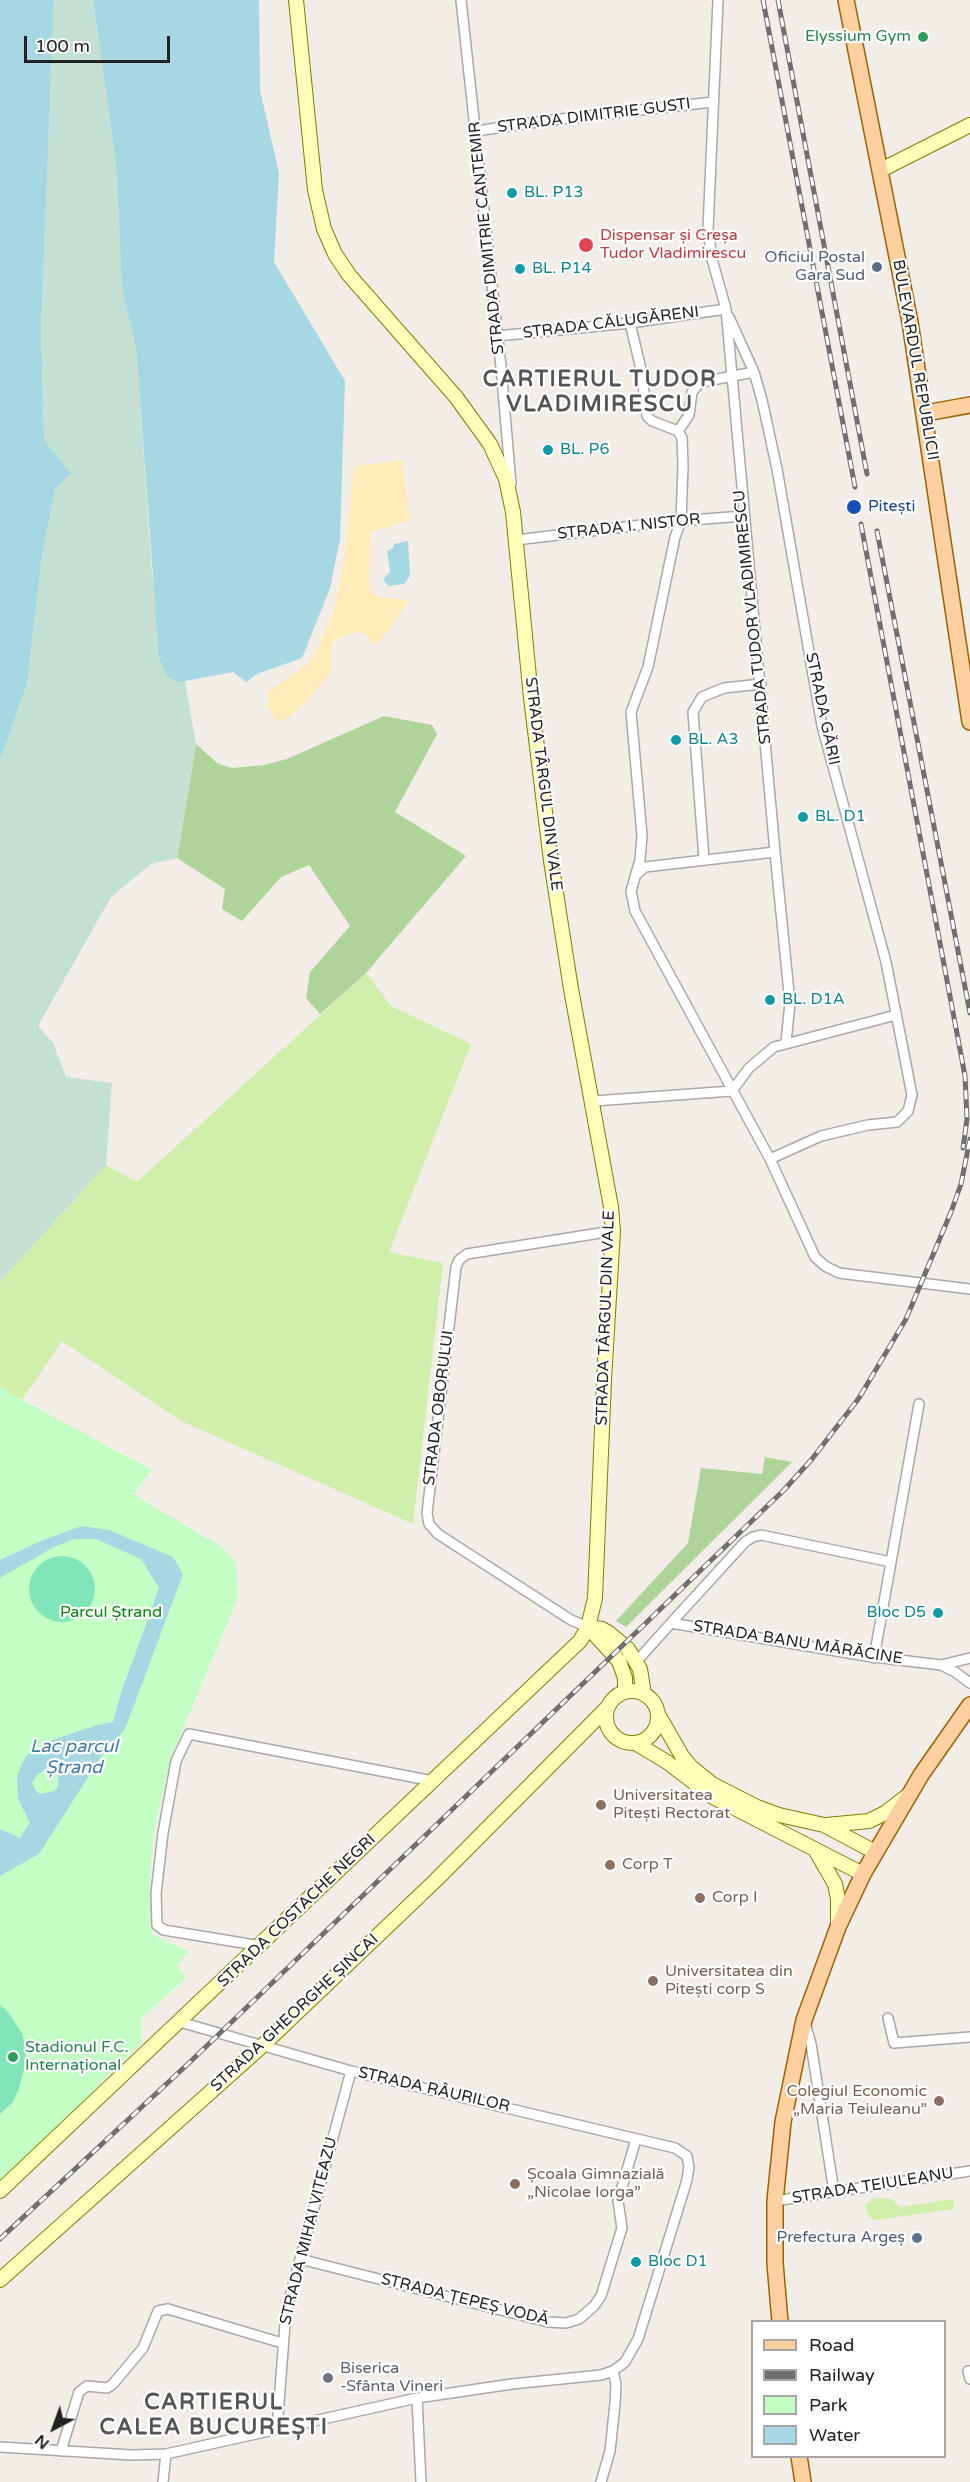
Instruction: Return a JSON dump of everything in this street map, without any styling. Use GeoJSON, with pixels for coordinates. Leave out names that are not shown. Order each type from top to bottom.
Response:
{"type":"FeatureCollection","features":[{"type":"Feature","properties":{"kind":"main road","name":"STRADA TÂRGUL DIN VALE"},"geometry":{"type":"LineString","coordinates":[[296,0],[315,190],[324,229],[335,254],[349,275],[456,397],[490,444],[506,479],[513,512],[531,698],[551,861],[571,989],[594,1101],[612,1207],[613,1231],[595,1598],[588,1627]]}},
{"type":"Feature","properties":{"kind":"main road","name":"BULEVARDUL REPUBLICII"},"geometry":{"type":"LineString","coordinates":[[846,0],[881,170],[926,413],[946,569],[970,722]]}},
{"type":"Feature","properties":{"kind":"main road"},"geometry":{"type":"LineString","coordinates":[[881,170],[970,125]]}},
{"type":"Feature","properties":{"kind":"main road"},"geometry":{"type":"LineString","coordinates":[[926,413],[970,405]]}},
{"type":"Feature","properties":{"kind":"main road"},"geometry":{"type":"LineString","coordinates":[[588,1627],[602,1629],[616,1637],[637,1661],[644,1694]]}},
{"type":"Feature","properties":{"kind":"main road"},"geometry":{"type":"LineString","coordinates":[[588,1627],[619,1661],[625,1678],[625,1692]]}},
{"type":"Feature","properties":{"kind":"main road","name":"STRADA COSTACHE NEGRI"},"geometry":{"type":"LineString","coordinates":[[0,2191],[261,1946],[580,1641],[588,1627]]}},
{"type":"Feature","properties":{"kind":"main road"},"geometry":{"type":"LineString","coordinates":[[863,1874],[713,1797],[667,1762],[637,1744],[621,1742],[609,1731],[606,1723],[608,1707],[612,1700],[625,1692],[644,1694],[654,1703],[682,1756],[691,1767],[712,1784],[757,1807],[824,1825],[875,1852]]}},
{"type":"Feature","properties":{"kind":"main road"},"geometry":{"type":"LineString","coordinates":[[780,2320],[775,2263],[775,2201],[783,2122],[804,2020],[838,1927],[863,1874],[908,1796],[970,1705]]}},
{"type":"Feature","properties":{"kind":"main road","name":"STRADA GHEORGHE ȘINCAI"},"geometry":{"type":"LineString","coordinates":[[0,2280],[262,2046],[436,1880],[608,1707]]}},
{"type":"Feature","properties":{"kind":"main road"},"geometry":{"type":"LineString","coordinates":[[637,1744],[651,1737],[659,1716]]}},
{"type":"Feature","properties":{"kind":"main road"},"geometry":{"type":"LineString","coordinates":[[579,1735],[594,1731],[609,1731]]}},
{"type":"Feature","properties":{"kind":"main road"},"geometry":{"type":"LineString","coordinates":[[824,1825],[869,1821],[885,1813],[908,1796]]}},
{"type":"Feature","properties":{"kind":"main road"},"geometry":{"type":"LineString","coordinates":[[816,1851],[835,1884],[838,1899],[838,1927]]}},
{"type":"Feature","properties":{"kind":"main road"},"geometry":{"type":"LineString","coordinates":[[799,2458],[803,2482]]}},
{"type":"Feature","properties":{"kind":"street","name":"STRADA DIMITRIE CANTEMIR"},"geometry":{"type":"LineString","coordinates":[[461,0],[508,433],[513,512]]}},
{"type":"Feature","properties":{"kind":"street","name":"STRADA TUDOR VLADIMIRESCU"},"geometry":{"type":"LineString","coordinates":[[718,0],[708,230],[712,259],[726,309],[789,1003],[786,1042]]}},
{"type":"Feature","properties":{"kind":"street","name":"STRADA DIMITRIE GUSTI"},"geometry":{"type":"LineString","coordinates":[[476,131],[713,102]]}},
{"type":"Feature","properties":{"kind":"street","name":"STRADA CĂLUGĂRENI"},"geometry":{"type":"LineString","coordinates":[[496,336],[630,323],[726,309]]}},
{"type":"Feature","properties":{"kind":"street","name":"STRADA GĂRII"},"geometry":{"type":"LineString","coordinates":[[726,309],[754,372],[777,469],[822,726],[886,962],[912,1095],[908,1111],[897,1122],[868,1125],[821,1136],[770,1159]]}},
{"type":"Feature","properties":{"kind":"street"},"geometry":{"type":"LineString","coordinates":[[630,323],[641,369],[647,416],[652,421],[678,431],[682,438],[681,521],[675,537],[648,667],[631,712],[642,835],[640,860],[631,891],[635,911],[770,1159],[815,1257],[825,1266],[839,1272],[970,1289]]}},
{"type":"Feature","properties":{"kind":"street"},"geometry":{"type":"LineString","coordinates":[[678,431],[689,415],[692,392],[702,382],[754,372]]}},
{"type":"Feature","properties":{"kind":"street","name":"STRADA I. NISTOR"},"geometry":{"type":"LineString","coordinates":[[516,540],[743,516]]}},
{"type":"Feature","properties":{"kind":"street"},"geometry":{"type":"LineString","coordinates":[[704,860],[693,712],[702,698],[724,688],[761,684]]}},
{"type":"Feature","properties":{"kind":"street"},"geometry":{"type":"LineString","coordinates":[[635,876],[645,867],[775,852]]}},
{"type":"Feature","properties":{"kind":"street"},"geometry":{"type":"LineString","coordinates":[[594,1101],[732,1091],[761,1057],[774,1047],[786,1042],[896,1016]]}},
{"type":"Feature","properties":{"kind":"street","name":"STRADA OBORULUI"},"geometry":{"type":"LineString","coordinates":[[588,1627],[571,1620],[438,1534],[429,1524],[427,1513],[456,1267],[459,1260],[467,1254],[613,1231]]}},
{"type":"Feature","properties":{"kind":"street"},"geometry":{"type":"LineString","coordinates":[[874,1658],[919,1404]]}},
{"type":"Feature","properties":{"kind":"street"},"geometry":{"type":"LineString","coordinates":[[671,1623],[745,1542],[753,1537],[761,1535],[891,1562]]}},
{"type":"Feature","properties":{"kind":"street","name":"STRADA BANU MĂRĂCINE"},"geometry":{"type":"LineString","coordinates":[[637,1661],[671,1623],[874,1658],[940,1665],[956,1672],[970,1683]]}},
{"type":"Feature","properties":{"kind":"street","name":"STRADA BANU MĂRĂCINE"},"geometry":{"type":"LineString","coordinates":[[940,1665],[970,1658]]}},
{"type":"Feature","properties":{"kind":"street"},"geometry":{"type":"LineString","coordinates":[[261,1946],[164,1930],[157,1925],[156,1893],[163,1833],[176,1761],[189,1734],[433,1781]]}},
{"type":"Feature","properties":{"kind":"street"},"geometry":{"type":"LineString","coordinates":[[888,2018],[894,2043],[970,2037]]}},
{"type":"Feature","properties":{"kind":"street"},"geometry":{"type":"LineString","coordinates":[[804,2020],[812,2044],[834,2192]]}},
{"type":"Feature","properties":{"kind":"street","name":"STRADA RÂURILOR"},"geometry":{"type":"LineString","coordinates":[[180,2022],[351,2071],[675,2148],[687,2156],[689,2167],[687,2180],[638,2339],[626,2362],[613,2371]]}},
{"type":"Feature","properties":{"kind":"street","name":"STRADA MIHAI VITEAZU"},"geometry":{"type":"LineString","coordinates":[[277,2429],[286,2311],[351,2071]]}},
{"type":"Feature","properties":{"kind":"street","name":"STRADA ȚEPEȘ VODĂ"},"geometry":{"type":"LineString","coordinates":[[300,2259],[548,2322],[566,2323],[579,2319],[594,2306],[601,2296],[622,2228],[618,2201],[636,2139]]}},
{"type":"Feature","properties":{"kind":"street","name":"STRADA TEIULEANU"},"geometry":{"type":"LineString","coordinates":[[775,2201],[970,2171]]}},
{"type":"Feature","properties":{"kind":"street"},"geometry":{"type":"LineString","coordinates":[[62,2451],[79,2392],[87,2386],[107,2388],[113,2384],[143,2349],[158,2311],[168,2308],[282,2343]]}},
{"type":"Feature","properties":{"kind":"street"},"geometry":{"type":"LineString","coordinates":[[0,2447],[132,2455],[166,2454],[417,2398],[512,2384],[601,2376],[613,2371],[616,2384],[615,2404],[610,2451],[602,2482]]}},
{"type":"Feature","properties":{"kind":"street"},"geometry":{"type":"LineString","coordinates":[[970,2371],[968,2371],[970,2379]]}},
{"type":"Feature","properties":{"kind":"street"},"geometry":{"type":"LineString","coordinates":[[417,2398],[422,2482]]}},
{"type":"Feature","properties":{"kind":"street"},"geometry":{"type":"LineString","coordinates":[[163,2482],[166,2454]]}},
{"type":"Feature","properties":{"kind":"green space"},"geometry":{"type":"Polygon","coordinates":[[[54,0],[93,0],[116,163],[122,290],[136,347],[152,574],[167,677],[185,681],[196,744],[177,858],[151,864],[111,897],[38,1026],[53,1043],[66,1077],[112,1083],[106,1165],[0,1282],[0,760],[27,684],[42,555],[55,489],[71,473],[44,440],[41,329],[54,0]]]}},
{"type":"Feature","properties":{"kind":"green space"},"geometry":{"type":"Polygon","coordinates":[[[384,716],[432,725],[437,734],[395,812],[466,856],[366,973],[320,1014],[306,998],[310,972],[350,926],[309,865],[281,877],[242,921],[222,909],[225,889],[177,858],[196,744],[218,764],[232,768],[264,765],[287,759],[384,716]]]}},
{"type":"Feature","properties":{"kind":"green space"},"geometry":{"type":"Polygon","coordinates":[[[366,973],[391,1006],[471,1044],[389,1252],[443,1263],[413,1524],[181,1421],[62,1341],[22,1400],[0,1388],[0,1282],[106,1165],[137,1182],[366,973]]]}},
{"type":"Feature","properties":{"kind":"green space","name":"Parcul Ștrand"},"geometry":{"type":"Polygon","coordinates":[[[0,1388],[152,1470],[133,1494],[223,1548],[236,1563],[238,1598],[170,1760],[154,1832],[150,1865],[152,1934],[189,1952],[177,1965],[186,1978],[141,2019],[142,2043],[103,2080],[63,2125],[0,2184],[0,1388]]]}},
{"type":"Feature","properties":{"kind":"green space"},"geometry":{"type":"Polygon","coordinates":[[[765,1457],[792,1462],[626,1627],[616,1621],[688,1543],[701,1468],[762,1474],[765,1457]]]}},
{"type":"Feature","properties":{"kind":"green space"},"geometry":{"type":"Polygon","coordinates":[[[62,1556],[75,1558],[90,1571],[95,1589],[93,1602],[80,1617],[62,1622],[49,1620],[34,1607],[29,1589],[31,1576],[44,1561],[62,1556]]]}},
{"type":"Feature","properties":{"kind":"green space","name":"Stadionul F.C. Internațional"},"geometry":{"type":"Polygon","coordinates":[[[0,2005],[22,2033],[26,2049],[25,2065],[19,2088],[13,2102],[0,2114],[0,2005]]]}},
{"type":"Feature","properties":{"kind":"green space"},"geometry":{"type":"Polygon","coordinates":[[[875,2198],[892,2199],[900,2207],[953,2199],[954,2209],[876,2220],[869,2217],[865,2205],[875,2198]]]}},
{"type":"Feature","properties":{"kind":"sand"},"geometry":{"type":"Polygon","coordinates":[[[402,460],[410,520],[371,532],[369,583],[376,597],[409,600],[389,630],[374,646],[367,635],[360,632],[344,635],[334,641],[331,654],[332,672],[299,709],[283,721],[276,720],[267,706],[269,692],[309,663],[334,611],[344,563],[354,466],[402,460]]]}},
{"type":"Feature","properties":{"kind":"water"},"geometry":{"type":"Polygon","coordinates":[[[0,0],[54,0],[41,329],[44,440],[71,473],[55,489],[42,555],[27,684],[0,760],[0,0]]]}},
{"type":"Feature","properties":{"kind":"water"},"geometry":{"type":"Polygon","coordinates":[[[93,0],[259,0],[260,90],[279,173],[274,262],[345,381],[340,539],[330,588],[302,658],[257,674],[246,682],[233,672],[180,682],[167,677],[159,657],[136,347],[122,290],[116,163],[93,0]]]}},
{"type":"Feature","properties":{"kind":"water"},"geometry":{"type":"Polygon","coordinates":[[[408,541],[410,576],[404,584],[388,586],[383,579],[390,572],[387,551],[393,548],[394,544],[408,541]]]}},
{"type":"Feature","properties":{"kind":"water","name":"Lac parcul Ștrand"},"geometry":{"type":"Polygon","coordinates":[[[82,1526],[109,1530],[173,1557],[183,1574],[125,1729],[101,1757],[39,1854],[0,1876],[0,1829],[20,1838],[30,1823],[18,1799],[17,1775],[26,1756],[55,1739],[113,1722],[121,1693],[159,1588],[141,1559],[96,1539],[74,1539],[52,1548],[0,1578],[0,1560],[43,1540],[82,1526]],[[47,1768],[36,1776],[32,1783],[40,1794],[54,1791],[58,1786],[58,1774],[47,1768]]]}},
{"type":"Feature","properties":{"kind":"railway"},"geometry":{"type":"LineString","coordinates":[[763,0],[855,487]]}},
{"type":"Feature","properties":{"kind":"railway"},"geometry":{"type":"LineString","coordinates":[[778,0],[867,474]]}},
{"type":"Feature","properties":{"kind":"railway"},"geometry":{"type":"LineString","coordinates":[[861,524],[965,1076],[967,1119],[963,1148]]}},
{"type":"Feature","properties":{"kind":"railway"},"geometry":{"type":"LineString","coordinates":[[877,531],[970,1013]]}},
{"type":"Feature","properties":{"kind":"railway"},"geometry":{"type":"LineString","coordinates":[[0,2239],[190,2062],[784,1490],[812,1459],[859,1398],[906,1319],[961,1184],[970,1139]]}},
{"type":"Feature","properties":{"kind":"place","name":"Elyssium Gym"},"geometry":{"type":"Point","coordinates":[923,37]}},
{"type":"Feature","properties":{"kind":"place","name":"BL. P13"},"geometry":{"type":"Point","coordinates":[512,193]}},
{"type":"Feature","properties":{"kind":"place","name":"Dispensar și Creșa Tudor Vladimirescu"},"geometry":{"type":"Point","coordinates":[586,245]}},
{"type":"Feature","properties":{"kind":"place","name":"Oficiul Postal Gara Sud"},"geometry":{"type":"Point","coordinates":[877,267]}},
{"type":"Feature","properties":{"kind":"place","name":"BL. P14"},"geometry":{"type":"Point","coordinates":[520,269]}},
{"type":"Feature","properties":{"kind":"place","name":"BL. P6"},"geometry":{"type":"Point","coordinates":[548,450]}},
{"type":"Feature","properties":{"kind":"place","name":"Pitești"},"geometry":{"type":"Point","coordinates":[854,507]}},
{"type":"Feature","properties":{"kind":"place","name":"BL. A3"},"geometry":{"type":"Point","coordinates":[676,740]}},
{"type":"Feature","properties":{"kind":"place","name":"BL. D1"},"geometry":{"type":"Point","coordinates":[803,817]}},
{"type":"Feature","properties":{"kind":"place","name":"BL. D1A"},"geometry":{"type":"Point","coordinates":[770,1000]}},
{"type":"Feature","properties":{"kind":"place","name":"Bloc D5"},"geometry":{"type":"Point","coordinates":[938,1613]}},
{"type":"Feature","properties":{"kind":"place","name":"Universitatea Pitești Rectorat"},"geometry":{"type":"Point","coordinates":[601,1805]}},
{"type":"Feature","properties":{"kind":"place","name":"Corp T"},"geometry":{"type":"Point","coordinates":[610,1865]}},
{"type":"Feature","properties":{"kind":"place","name":"Corp I"},"geometry":{"type":"Point","coordinates":[700,1898]}},
{"type":"Feature","properties":{"kind":"place","name":"Universitatea din Pitești corp S"},"geometry":{"type":"Point","coordinates":[653,1981]}},
{"type":"Feature","properties":{"kind":"place","name":"Stadionul F.C. Internațional"},"geometry":{"type":"Point","coordinates":[13,2057]}},
{"type":"Feature","properties":{"kind":"place","name":"Colegiul Economic „Maria Teiuleanu”"},"geometry":{"type":"Point","coordinates":[939,2101]}},
{"type":"Feature","properties":{"kind":"place","name":"Școala Gimnazială „Nicolae Iorga”"},"geometry":{"type":"Point","coordinates":[515,2184]}},
{"type":"Feature","properties":{"kind":"place","name":"Prefectura Argeș"},"geometry":{"type":"Point","coordinates":[917,2238]}},
{"type":"Feature","properties":{"kind":"place","name":"Bloc D1"},"geometry":{"type":"Point","coordinates":[636,2262]}},
{"type":"Feature","properties":{"kind":"place","name":"Biserica -Sfânta Vineri"},"geometry":{"type":"Point","coordinates":[328,2378]}},
{"type":"Feature","properties":{"kind":"district","name":"CARTIERUL TUDOR VLADIMIRESCU"},"geometry":{"type":"Point","coordinates":[600,392]}},
{"type":"Feature","properties":{"kind":"district","name":"CARTIERUL CALEA BUCUREȘTI"},"geometry":{"type":"Point","coordinates":[214,2416]}}]}
